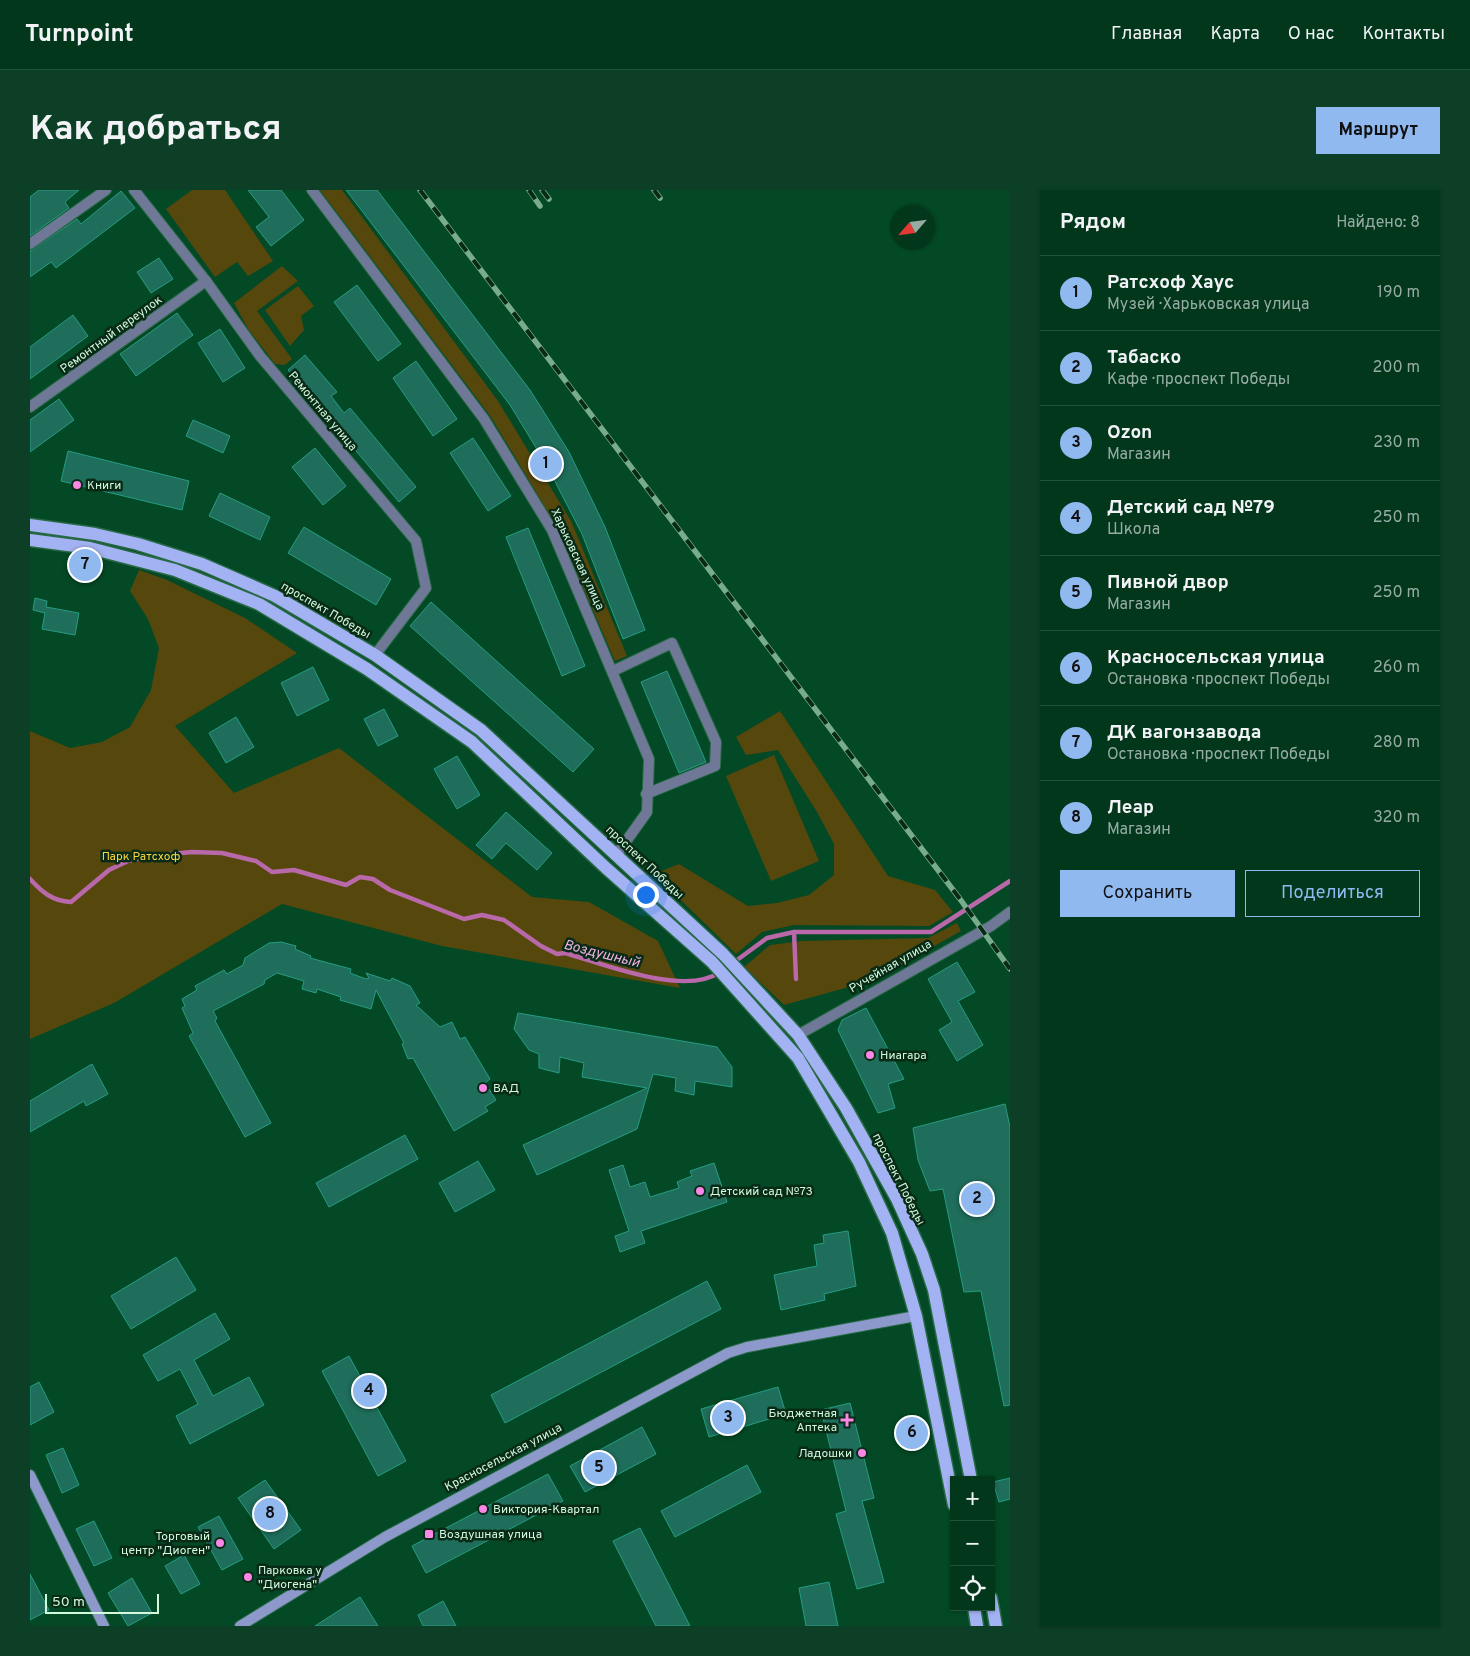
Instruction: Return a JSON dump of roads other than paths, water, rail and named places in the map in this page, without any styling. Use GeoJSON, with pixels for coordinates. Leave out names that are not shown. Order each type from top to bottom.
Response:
{"type":"FeatureCollection","features":[{"type":"Feature","properties":{"kind":"main road","name":"проспект Победы"},"geometry":{"type":"LineString","coordinates":[[30,524],[96,534],[138,544],[202,564],[275,596],[375,655],[481,730],[724,954],[798,1034],[846,1108],[897,1199],[922,1254],[939,1313],[970,1476]]}},
{"type":"Feature","properties":{"kind":"main road"},"geometry":{"type":"LineString","coordinates":[[30,540],[90,548],[175,570],[259,604],[367,669],[472,742],[606,868],[712,962],[798,1058],[859,1162],[892,1233],[916,1316],[950,1485]]}},
{"type":"Feature","properties":{"kind":"main road","name":"Харьковская улица"},"geometry":{"type":"LineString","coordinates":[[606,868],[617,854]]}},
{"type":"Feature","properties":{"kind":"main road","name":"Ручейная улица"},"geometry":{"type":"LineString","coordinates":[[781,1038],[798,1034]]}},
{"type":"Feature","properties":{"kind":"main road","name":"Красносельская улица"},"geometry":{"type":"LineString","coordinates":[[240,1626],[385,1537],[728,1352],[939,1313]]}},
{"type":"Feature","properties":{"kind":"main road"},"geometry":{"type":"LineString","coordinates":[[31,1481],[104,1626]]}},
{"type":"Feature","properties":{"kind":"main road"},"geometry":{"type":"LineString","coordinates":[[975,1611],[977,1626]]}},
{"type":"Feature","properties":{"kind":"main road"},"geometry":{"type":"LineString","coordinates":[[993,1611],[996,1626]]}},
{"type":"Feature","properties":{"kind":"street"},"geometry":{"type":"LineString","coordinates":[[30,244],[106,190]]}},
{"type":"Feature","properties":{"kind":"street","name":"Ремонтная улица"},"geometry":{"type":"LineString","coordinates":[[134,190],[206,281],[260,356],[416,541],[426,588],[375,655]]}},
{"type":"Feature","properties":{"kind":"street","name":"Харьковская улица"},"geometry":{"type":"LineString","coordinates":[[312,190],[484,419],[552,530],[649,759],[646,794],[647,812],[617,854]]}},
{"type":"Feature","properties":{"kind":"street","name":"Ремонтный переулок"},"geometry":{"type":"LineString","coordinates":[[30,407],[206,281]]}},
{"type":"Feature","properties":{"kind":"street"},"geometry":{"type":"LineString","coordinates":[[613,671],[672,643],[716,742],[715,766],[646,794]]}},
{"type":"Feature","properties":{"kind":"street","name":"Ручейная улица"},"geometry":{"type":"LineString","coordinates":[[798,1034],[991,926],[1010,912]]}},
{"type":"Feature","properties":{"kind":"waterway","name":"Воздушный"},"geometry":{"type":"LineString","coordinates":[[30,879],[48,895],[58,900],[71,902],[109,870],[128,861],[149,856],[192,852],[222,853],[256,861],[272,872],[294,870],[346,885],[360,877],[373,879],[390,890],[464,919],[482,915],[504,920],[541,946],[557,954],[565,953],[644,976],[686,981],[705,979],[720,972]]}},
{"type":"Feature","properties":{"kind":"waterway","name":"Воздушный"},"geometry":{"type":"LineString","coordinates":[[733,963],[767,938],[794,932],[931,932],[1010,881]]}},
{"type":"Feature","properties":{"kind":"waterway"},"geometry":{"type":"LineString","coordinates":[[794,932],[796,979]]}},
{"type":"Feature","properties":{"kind":"railway"},"geometry":{"type":"LineString","coordinates":[[420,190],[960,899],[1010,969]]}},
{"type":"Feature","properties":{"kind":"railway"},"geometry":{"type":"LineString","coordinates":[[529,190],[540,206]]}},
{"type":"Feature","properties":{"kind":"railway"},"geometry":{"type":"LineString","coordinates":[[542,190],[549,199]]}},
{"type":"Feature","properties":{"kind":"railway"},"geometry":{"type":"LineString","coordinates":[[654,190],[660,198]]}},
{"type":"Feature","properties":{"kind":"place","name":"Ратсхоф Хаус"},"geometry":{"type":"Point","coordinates":[546,464]}},
{"type":"Feature","properties":{"kind":"place","name":"Книги"},"geometry":{"type":"Point","coordinates":[77,485]}},
{"type":"Feature","properties":{"kind":"place","name":"ДК вагонзавода"},"geometry":{"type":"Point","coordinates":[85,565]}},
{"type":"Feature","properties":{"kind":"place","name":"Ниагара"},"geometry":{"type":"Point","coordinates":[870,1055]}},
{"type":"Feature","properties":{"kind":"place","name":"ВАД"},"geometry":{"type":"Point","coordinates":[483,1088]}},
{"type":"Feature","properties":{"kind":"place","name":"Детский сад №73"},"geometry":{"type":"Point","coordinates":[700,1191]}},
{"type":"Feature","properties":{"kind":"place","name":"Табаско"},"geometry":{"type":"Point","coordinates":[977,1199]}},
{"type":"Feature","properties":{"kind":"place","name":"Детский сад №79"},"geometry":{"type":"Point","coordinates":[369,1391]}},
{"type":"Feature","properties":{"kind":"place","name":"Ozon"},"geometry":{"type":"Point","coordinates":[728,1418]}},
{"type":"Feature","properties":{"kind":"place","name":"Бюджетная Аптека"},"geometry":{"type":"Point","coordinates":[847,1420]}},
{"type":"Feature","properties":{"kind":"place","name":"Красносельская улица"},"geometry":{"type":"Point","coordinates":[912,1433]}},
{"type":"Feature","properties":{"kind":"place","name":"Ладошки"},"geometry":{"type":"Point","coordinates":[862,1453]}},
{"type":"Feature","properties":{"kind":"place","name":"Пивной двор"},"geometry":{"type":"Point","coordinates":[599,1468]}},
{"type":"Feature","properties":{"kind":"place","name":"Виктория-Квартал"},"geometry":{"type":"Point","coordinates":[483,1509]}},
{"type":"Feature","properties":{"kind":"place","name":"Леар"},"geometry":{"type":"Point","coordinates":[270,1514]}},
{"type":"Feature","properties":{"kind":"place","name":"Воздушная улица"},"geometry":{"type":"Point","coordinates":[429,1534]}},
{"type":"Feature","properties":{"kind":"place","name":"Торговый центр \"Диоген\""},"geometry":{"type":"Point","coordinates":[220,1543]}},
{"type":"Feature","properties":{"kind":"place","name":"Парковка у \"Диогена\""},"geometry":{"type":"Point","coordinates":[248,1577]}},
{"type":"Feature","properties":{"kind":"park label","name":"Парк Ратсхоф"},"geometry":{"type":"Point","coordinates":[141,856]}}]}
